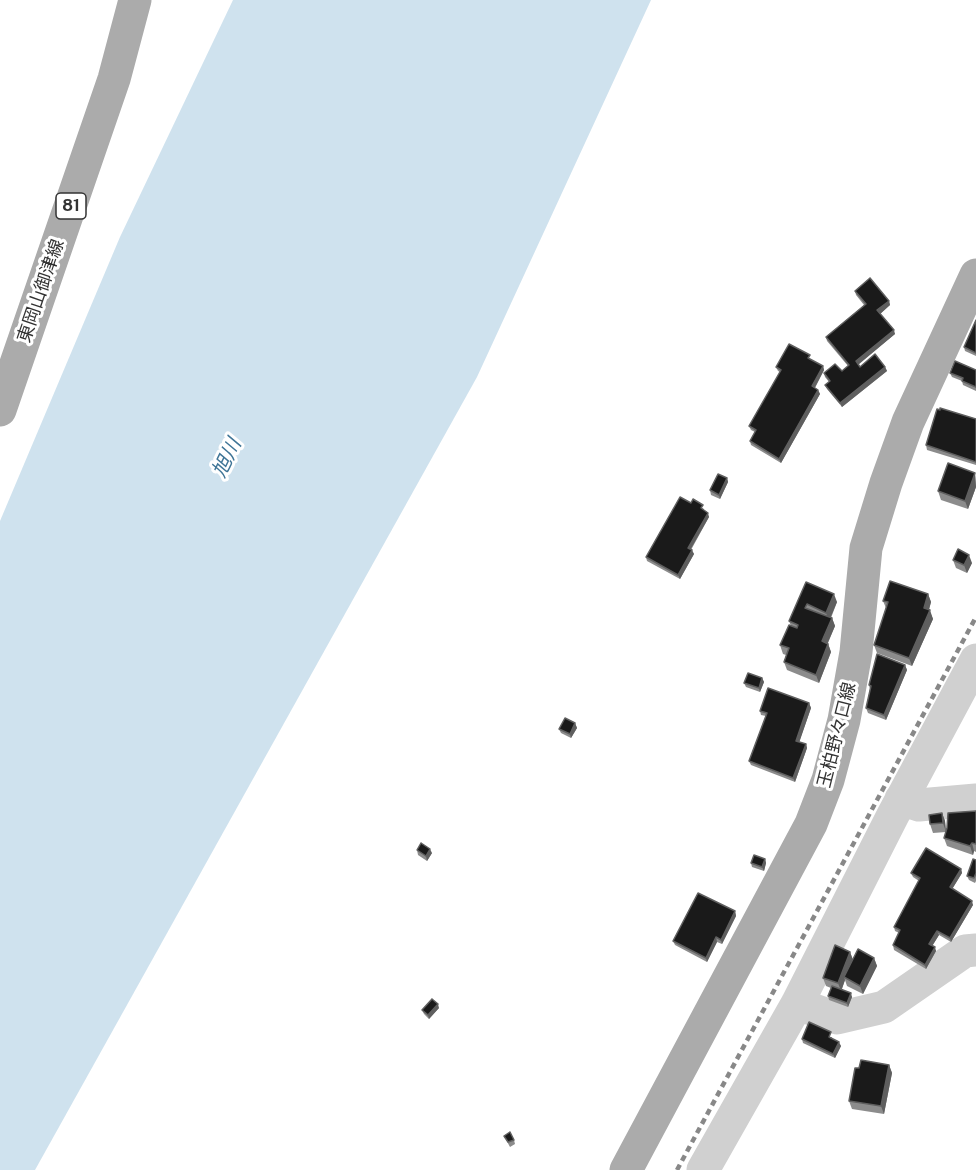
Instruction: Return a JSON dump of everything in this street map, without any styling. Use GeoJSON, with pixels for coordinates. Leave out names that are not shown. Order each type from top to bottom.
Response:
{"type":"FeatureCollection","features":[{"type":"Feature","properties":{"kind":"main road","name":"東岡山御津線"},"geometry":{"type":"LineString","coordinates":[[0,410],[114,80],[135,0]]}},
{"type":"Feature","properties":{"kind":"main road","name":"玉柏野々口線"},"geometry":{"type":"LineString","coordinates":[[626,1170],[811,824],[828,780],[844,720],[856,652],[866,548],[908,422],[976,277]]}},
{"type":"Feature","properties":{"kind":"street"},"geometry":{"type":"LineString","coordinates":[[703,1170],[796,1004],[901,799],[976,660]]}},
{"type":"Feature","properties":{"kind":"street"},"geometry":{"type":"LineString","coordinates":[[901,799],[919,805],[976,800]]}},
{"type":"Feature","properties":{"kind":"street"},"geometry":{"type":"LineString","coordinates":[[796,1004],[837,1018],[884,1007],[965,951],[976,950]]}},
{"type":"Feature","properties":{"kind":"water","name":"旭川"},"geometry":{"type":"Polygon","coordinates":[[[233,0],[651,0],[477,377],[35,1170],[0,1170],[0,521],[120,237],[233,0]]]}},
{"type":"Feature","properties":{"kind":"building"},"geometry":{"type":"Polygon","coordinates":[[[870,278],[889,301],[877,310],[894,330],[856,361],[860,367],[875,354],[885,367],[840,403],[825,385],[830,381],[824,373],[835,364],[842,371],[849,365],[826,337],[866,304],[855,291],[870,278]]]}},
{"type":"Feature","properties":{"kind":"building"},"geometry":{"type":"Polygon","coordinates":[[[976,320],[976,353],[964,347],[976,320]]]}},
{"type":"Feature","properties":{"kind":"building"},"geometry":{"type":"Polygon","coordinates":[[[789,344],[810,355],[808,358],[823,366],[812,386],[818,390],[779,459],[750,441],[756,430],[749,426],[781,370],[776,367],[789,344]]]}},
{"type":"Feature","properties":{"kind":"building"},"geometry":{"type":"Polygon","coordinates":[[[955,361],[976,370],[976,387],[950,373],[955,361]]]}},
{"type":"Feature","properties":{"kind":"building"},"geometry":{"type":"Polygon","coordinates":[[[940,408],[976,419],[976,462],[926,445],[937,409],[940,410],[940,408]]]}},
{"type":"Feature","properties":{"kind":"building"},"geometry":{"type":"Polygon","coordinates":[[[948,463],[975,473],[965,501],[938,491],[948,463]]]}},
{"type":"Feature","properties":{"kind":"building"},"geometry":{"type":"Polygon","coordinates":[[[718,474],[727,478],[719,495],[710,490],[718,474]]]}},
{"type":"Feature","properties":{"kind":"building"},"geometry":{"type":"Polygon","coordinates":[[[680,497],[691,503],[693,499],[703,505],[701,508],[708,513],[688,548],[692,550],[678,575],[646,557],[680,497]]]}},
{"type":"Feature","properties":{"kind":"building"},"geometry":{"type":"Polygon","coordinates":[[[958,549],[969,555],[964,565],[953,560],[958,549]]]}},
{"type":"Feature","properties":{"kind":"building"},"geometry":{"type":"Polygon","coordinates":[[[890,581],[928,594],[924,608],[930,610],[909,658],[874,645],[888,602],[883,601],[890,581]]]}},
{"type":"Feature","properties":{"kind":"building"},"geometry":{"type":"Polygon","coordinates":[[[806,582],[834,594],[826,613],[807,604],[805,608],[832,618],[822,641],[828,644],[816,675],[784,662],[789,648],[780,645],[789,625],[797,628],[798,625],[789,621],[806,582]]]}},
{"type":"Feature","properties":{"kind":"building"},"geometry":{"type":"Polygon","coordinates":[[[877,654],[905,665],[884,715],[866,708],[877,654]]]}},
{"type":"Feature","properties":{"kind":"building"},"geometry":{"type":"Polygon","coordinates":[[[748,673],[762,678],[759,688],[744,683],[748,673]]]}},
{"type":"Feature","properties":{"kind":"building"},"geometry":{"type":"Polygon","coordinates":[[[768,688],[809,703],[796,741],[806,744],[793,778],[749,761],[767,713],[760,711],[768,688]]]}},
{"type":"Feature","properties":{"kind":"building"},"geometry":{"type":"Polygon","coordinates":[[[565,718],[575,723],[570,734],[559,729],[565,718]]]}},
{"type":"Feature","properties":{"kind":"building"},"geometry":{"type":"Polygon","coordinates":[[[976,811],[976,844],[972,843],[970,846],[944,838],[948,813],[976,811]]]}},
{"type":"Feature","properties":{"kind":"building"},"geometry":{"type":"Polygon","coordinates":[[[942,813],[943,823],[930,824],[929,815],[942,813]]]}},
{"type":"Feature","properties":{"kind":"building"},"geometry":{"type":"Polygon","coordinates":[[[421,843],[430,849],[426,856],[417,850],[421,843]]]}},
{"type":"Feature","properties":{"kind":"building"},"geometry":{"type":"Polygon","coordinates":[[[926,848],[961,869],[950,887],[972,901],[950,938],[937,931],[929,944],[935,947],[925,965],[893,945],[900,930],[894,927],[920,878],[911,873],[926,848]]]}},
{"type":"Feature","properties":{"kind":"building"},"geometry":{"type":"Polygon","coordinates":[[[754,855],[765,859],[762,867],[751,863],[754,855]]]}},
{"type":"Feature","properties":{"kind":"building"},"geometry":{"type":"Polygon","coordinates":[[[973,859],[976,860],[974,878],[967,876],[973,859]]]}},
{"type":"Feature","properties":{"kind":"building"},"geometry":{"type":"Polygon","coordinates":[[[698,893],[735,911],[721,940],[716,937],[706,958],[673,941],[698,893]]]}},
{"type":"Feature","properties":{"kind":"building"},"geometry":{"type":"Polygon","coordinates":[[[835,945],[850,952],[838,983],[823,978],[835,945]]]}},
{"type":"Feature","properties":{"kind":"building"},"geometry":{"type":"Polygon","coordinates":[[[858,949],[874,958],[860,986],[844,977],[858,949]]]}},
{"type":"Feature","properties":{"kind":"building"},"geometry":{"type":"Polygon","coordinates":[[[832,986],[851,993],[847,1003],[828,996],[832,986]]]}},
{"type":"Feature","properties":{"kind":"building"},"geometry":{"type":"Polygon","coordinates":[[[432,999],[438,1004],[428,1015],[422,1010],[432,999]]]}},
{"type":"Feature","properties":{"kind":"building"},"geometry":{"type":"Polygon","coordinates":[[[809,1022],[831,1032],[829,1037],[839,1042],[833,1054],[802,1039],[809,1022]]]}},
{"type":"Feature","properties":{"kind":"building"},"geometry":{"type":"Polygon","coordinates":[[[861,1060],[889,1065],[881,1106],[849,1101],[855,1068],[859,1068],[861,1060]]]}},
{"type":"Feature","properties":{"kind":"building"},"geometry":{"type":"Polygon","coordinates":[[[510,1132],[514,1140],[508,1142],[504,1136],[510,1132]]]}},
{"type":"Feature","properties":{"kind":"railway"},"geometry":{"type":"LineString","coordinates":[[677,1170],[976,617]]}}]}
